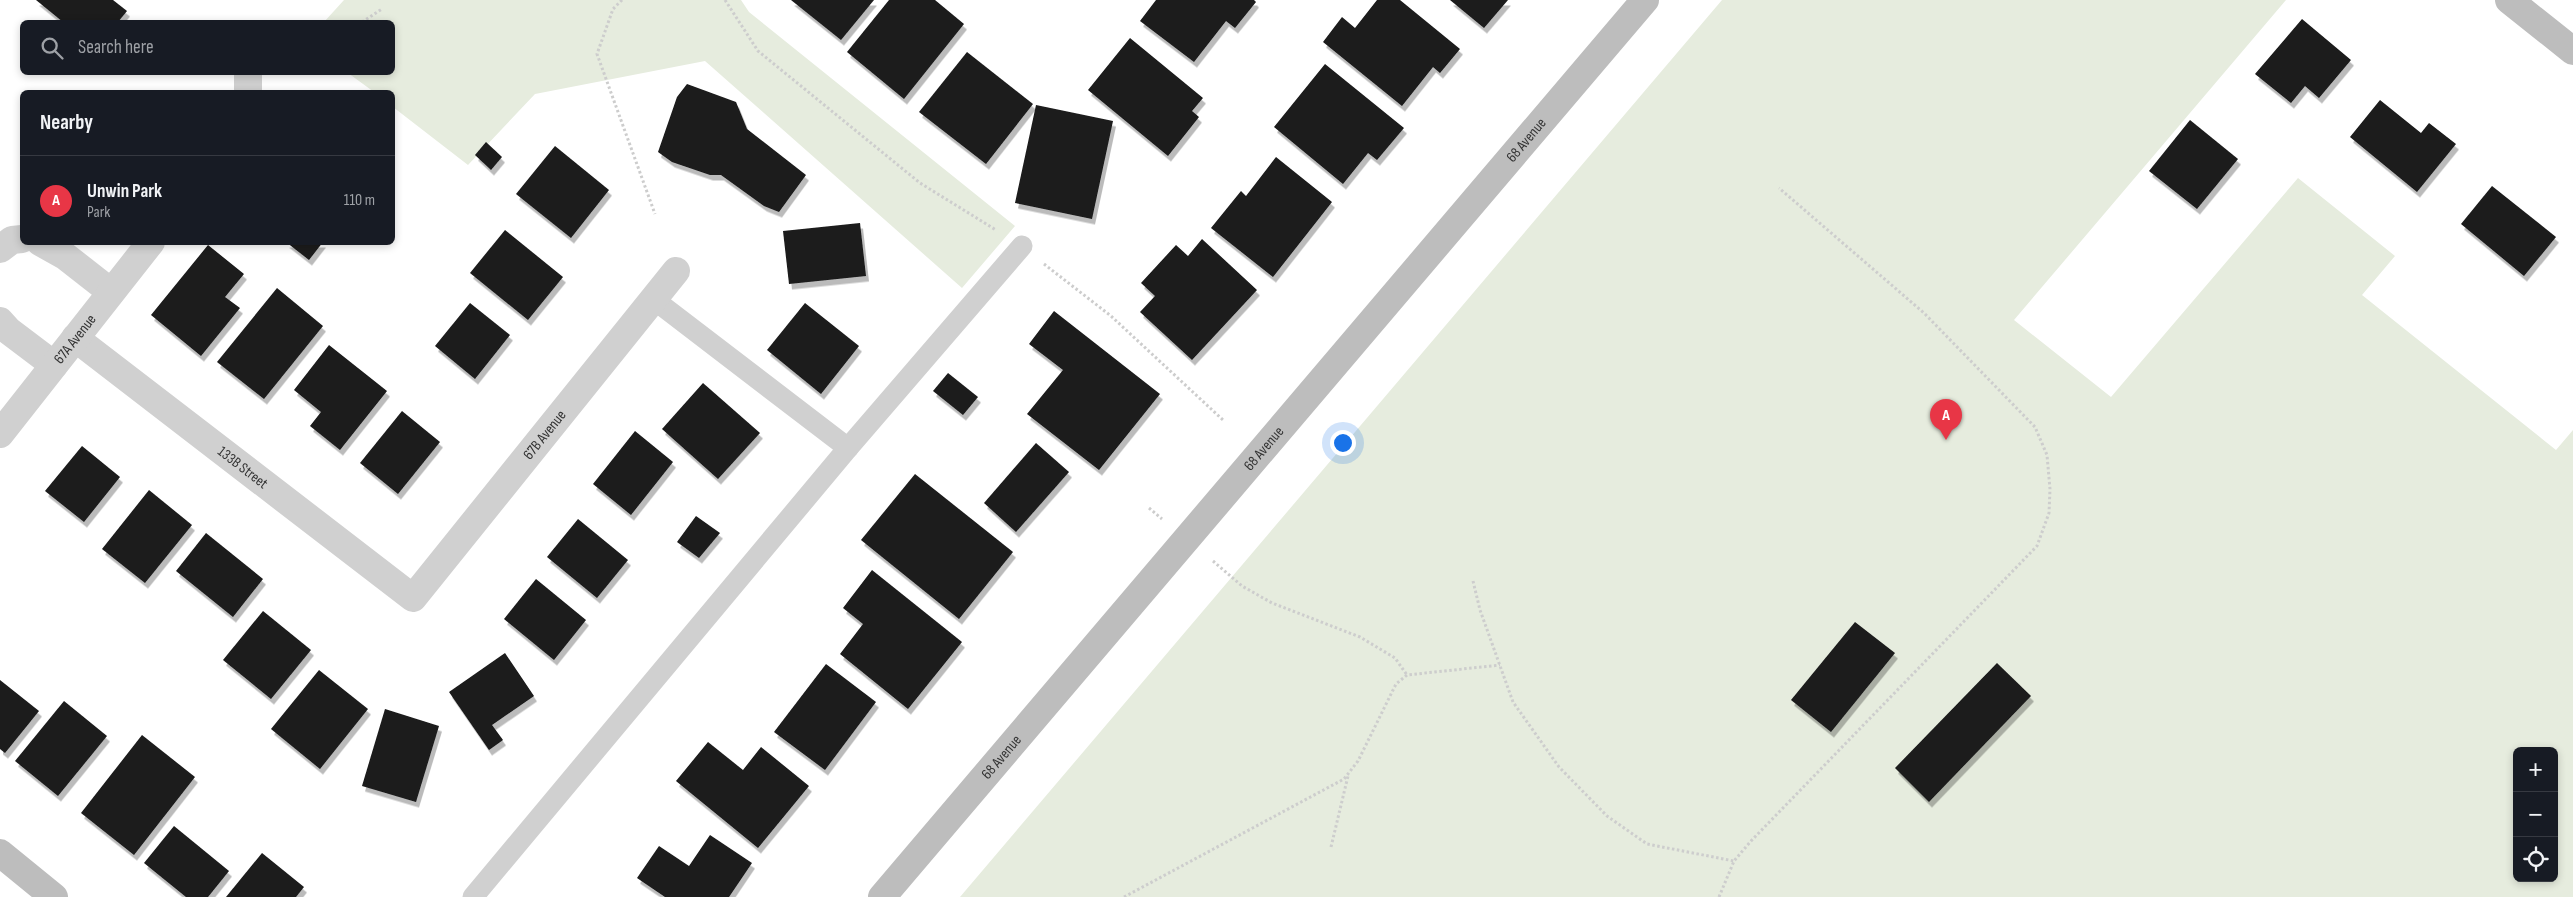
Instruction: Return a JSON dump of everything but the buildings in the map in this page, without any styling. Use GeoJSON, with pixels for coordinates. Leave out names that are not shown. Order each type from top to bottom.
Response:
{"type":"FeatureCollection","features":[{"type":"Feature","properties":{"kind":"street","name":"68 Avenue"},"geometry":{"type":"LineString","coordinates":[[882,897],[1645,0]]}},
{"type":"Feature","properties":{"kind":"street"},"geometry":{"type":"LineString","coordinates":[[2509,0],[2573,51]]}},
{"type":"Feature","properties":{"kind":"street"},"geometry":{"type":"LineString","coordinates":[[248,75],[248,90]]}},
{"type":"Feature","properties":{"kind":"street"},"geometry":{"type":"LineString","coordinates":[[0,250],[12,240],[20,239]]}},
{"type":"Feature","properties":{"kind":"street"},"geometry":{"type":"LineString","coordinates":[[45,245],[65,256],[111,292]]}},
{"type":"Feature","properties":{"kind":"street","name":"67A Avenue"},"geometry":{"type":"LineString","coordinates":[[0,434],[149,245]]}},
{"type":"Feature","properties":{"kind":"street","name":"67B Avenue"},"geometry":{"type":"LineString","coordinates":[[412,598],[652,298],[676,271]]}},
{"type":"Feature","properties":{"kind":"street"},"geometry":{"type":"LineString","coordinates":[[0,321],[9,331],[54,365]]}},
{"type":"Feature","properties":{"kind":"street","name":"133B Street"},"geometry":{"type":"LineString","coordinates":[[75,338],[412,598]]}},
{"type":"Feature","properties":{"kind":"street"},"geometry":{"type":"LineString","coordinates":[[0,853],[54,897]]}},
{"type":"Feature","properties":{"kind":"lane"},"geometry":{"type":"LineString","coordinates":[[473,897],[848,448],[1022,246]]}},
{"type":"Feature","properties":{"kind":"lane"},"geometry":{"type":"LineString","coordinates":[[652,298],[848,448]]}},
{"type":"Feature","properties":{"kind":"path"},"geometry":{"type":"LineString","coordinates":[[622,0],[613,9],[597,54],[655,214]]}},
{"type":"Feature","properties":{"kind":"path"},"geometry":{"type":"LineString","coordinates":[[725,0],[758,51],[920,183],[1000,232]]}},
{"type":"Feature","properties":{"kind":"path"},"geometry":{"type":"LineString","coordinates":[[365,20],[382,9]]}},
{"type":"Feature","properties":{"kind":"path"},"geometry":{"type":"LineString","coordinates":[[1719,897],[1734,862],[2037,546],[2048,513],[2050,489],[2047,455],[2035,426],[1924,313],[1779,188]]}},
{"type":"Feature","properties":{"kind":"path"},"geometry":{"type":"LineString","coordinates":[[1041,262],[1111,316],[1224,420]]}},
{"type":"Feature","properties":{"kind":"path"},"geometry":{"type":"LineString","coordinates":[[1213,561],[1242,586],[1272,603],[1360,637],[1395,658],[1407,675]]}},
{"type":"Feature","properties":{"kind":"path"},"geometry":{"type":"LineString","coordinates":[[1473,580],[1480,610],[1513,702],[1560,766],[1607,816],[1647,844],[1734,862]]}},
{"type":"Feature","properties":{"kind":"path"},"geometry":{"type":"LineString","coordinates":[[1124,897],[1333,786],[1349,773],[1358,761],[1396,684],[1407,675],[1500,665]]}},
{"type":"Feature","properties":{"kind":"path"},"geometry":{"type":"LineString","coordinates":[[1331,847],[1349,773]]}},
{"type":"Feature","properties":{"kind":"shaded area"},"geometry":{"type":"Polygon","coordinates":[[[344,0],[741,0],[749,12],[1015,226],[962,288],[705,61],[535,94],[468,165],[395,109],[395,90],[371,90],[351,75],[395,75],[395,20],[326,20],[344,0]]]}},
{"type":"Feature","properties":{"kind":"shaded area"},"geometry":{"type":"Polygon","coordinates":[[[1722,0],[2286,0],[2014,320],[2111,397],[2298,178],[2395,256],[2362,295],[2556,450],[2573,430],[2573,897],[960,897],[1722,0]]]}},
{"type":"Feature","properties":{"kind":"place","name":"Unwin Park"},"geometry":{"type":"Point","coordinates":[1946,440]}}]}
